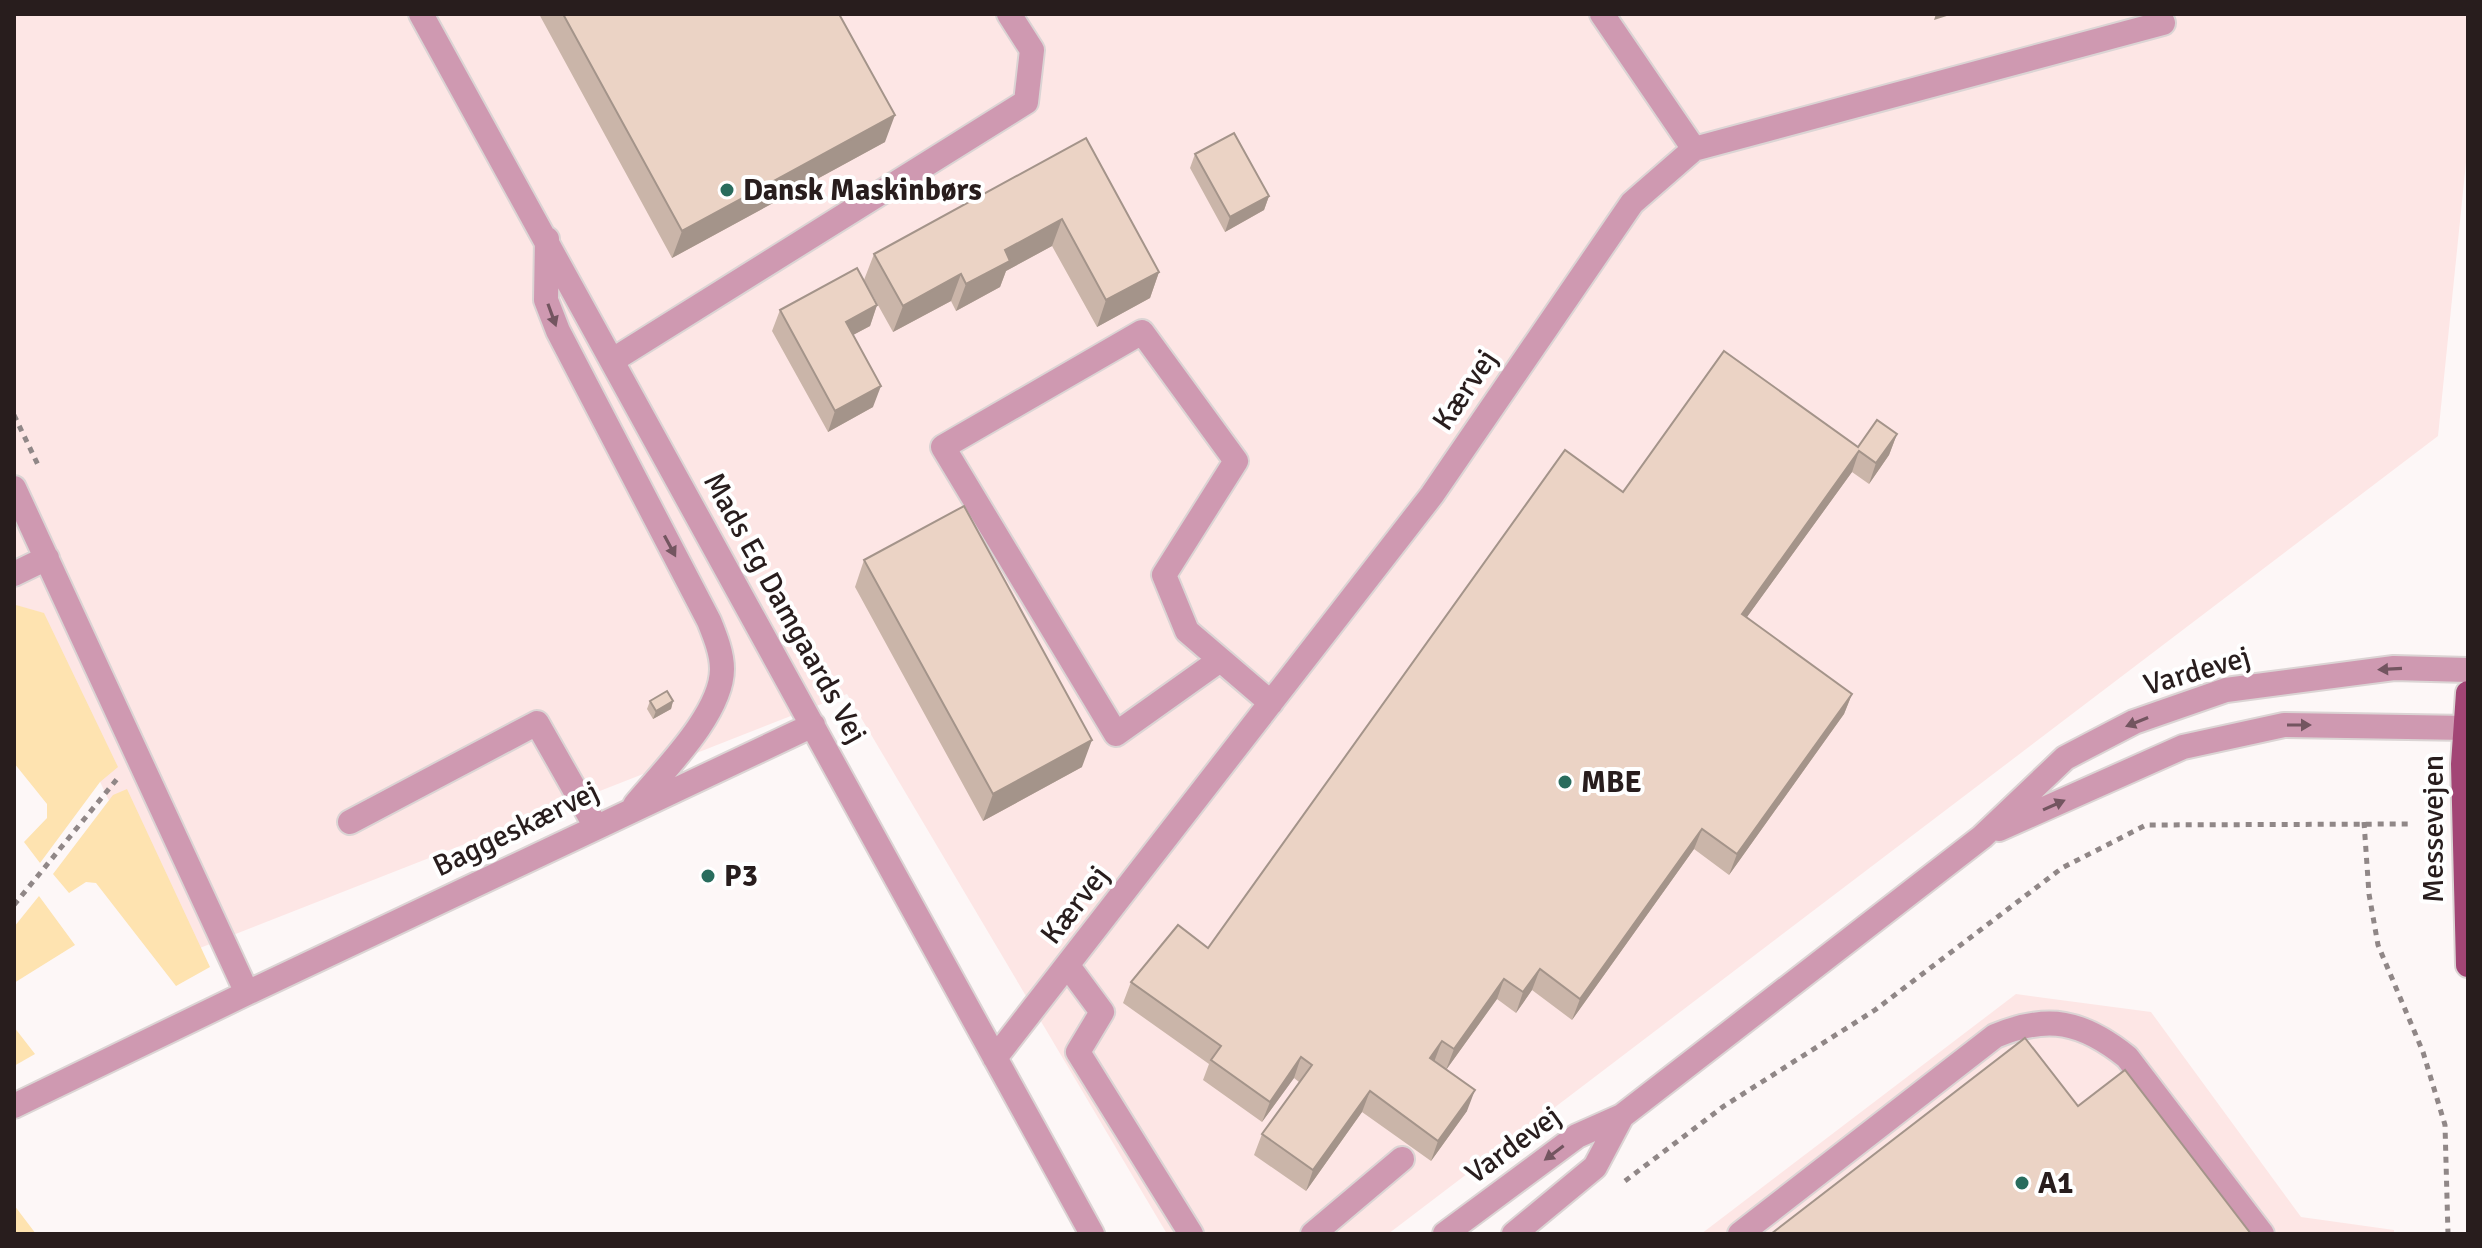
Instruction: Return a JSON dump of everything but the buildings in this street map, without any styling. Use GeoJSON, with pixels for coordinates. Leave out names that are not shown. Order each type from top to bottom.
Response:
{"type":"FeatureCollection","features":[{"type":"Feature","properties":{"kind":"main road","name":"Messevejen"},"geometry":{"type":"LineString","coordinates":[[2468,693],[2463,764],[2468,965]]}},
{"type":"Feature","properties":{"kind":"street","name":"Mads Eg Damgaards Vej"},"geometry":{"type":"LineString","coordinates":[[421,14],[547,238],[1092,1234]]}},
{"type":"Feature","properties":{"kind":"street"},"geometry":{"type":"LineString","coordinates":[[613,360],[1026,102],[1032,50],[1009,14]]}},
{"type":"Feature","properties":{"kind":"street"},"geometry":{"type":"LineString","coordinates":[[1602,14],[1694,149]]}},
{"type":"Feature","properties":{"kind":"street","name":"Kærvej"},"geometry":{"type":"LineString","coordinates":[[995,1058],[1432,495],[1632,203],[1694,149],[2163,23]]}},
{"type":"Feature","properties":{"kind":"street"},"geometry":{"type":"LineString","coordinates":[[547,238],[546,300],[558,331],[709,621],[721,661],[718,687],[699,727],[631,810]]}},
{"type":"Feature","properties":{"kind":"street"},"geometry":{"type":"LineString","coordinates":[[1220,660],[1116,734],[943,447],[1142,332],[1236,461],[1164,575],[1187,631],[1271,703]]}},
{"type":"Feature","properties":{"kind":"street"},"geometry":{"type":"LineString","coordinates":[[14,488],[247,993]]}},
{"type":"Feature","properties":{"kind":"street"},"geometry":{"type":"LineString","coordinates":[[14,574],[47,558]]}},
{"type":"Feature","properties":{"kind":"street","name":"Vardevej"},"geometry":{"type":"LineString","coordinates":[[1445,1234],[1577,1136],[1622,1116],[1982,837],[2065,758],[2134,722],[2226,690],[2394,668],[2468,670]]}},
{"type":"Feature","properties":{"kind":"street"},"geometry":{"type":"LineString","coordinates":[[350,822],[537,723],[596,827]]}},
{"type":"Feature","properties":{"kind":"street","name":"Baggeskærvej"},"geometry":{"type":"LineString","coordinates":[[14,1106],[813,725]]}},
{"type":"Feature","properties":{"kind":"street","name":"Vardevej"},"geometry":{"type":"LineString","coordinates":[[1982,837],[2183,747],[2284,725],[2467,728]]}},
{"type":"Feature","properties":{"kind":"street"},"geometry":{"type":"LineString","coordinates":[[1068,966],[1102,1012],[1078,1052],[1191,1234]]}},
{"type":"Feature","properties":{"kind":"street"},"geometry":{"type":"LineString","coordinates":[[1740,1234],[1995,1036],[2027,1023],[2062,1024],[2098,1033],[2127,1057],[2262,1234]]}},
{"type":"Feature","properties":{"kind":"street","name":"Vardevej"},"geometry":{"type":"LineString","coordinates":[[1514,1234],[1595,1167],[1622,1116]]}},
{"type":"Feature","properties":{"kind":"street"},"geometry":{"type":"LineString","coordinates":[[1313,1234],[1402,1159]]}},
{"type":"Feature","properties":{"kind":"path"},"geometry":{"type":"LineString","coordinates":[[14,905],[115,780],[144,765]]}},
{"type":"Feature","properties":{"kind":"path"},"geometry":{"type":"LineString","coordinates":[[2364,822],[2369,894],[2378,945],[2423,1052],[2445,1125],[2448,1234]]}},
{"type":"Feature","properties":{"kind":"path"},"geometry":{"type":"LineString","coordinates":[[1614,1188],[1724,1106],[1875,1010],[2062,868],[2146,825],[2409,824]]}},
{"type":"Feature","properties":{"kind":"shaded area"},"geometry":{"type":"Polygon","coordinates":[[[14,14],[2468,14],[2468,143],[2438,436],[1388,1234],[1167,1234],[847,694],[182,955],[14,600],[14,14]]]}},
{"type":"Feature","properties":{"kind":"shaded area"},"geometry":{"type":"Polygon","coordinates":[[[16,605],[44,613],[118,767],[100,782],[40,863],[24,842],[47,818],[47,804],[14,763],[16,605]]]}},
{"type":"Feature","properties":{"kind":"shaded area"},"geometry":{"type":"Polygon","coordinates":[[[127,789],[210,967],[176,986],[96,883],[86,882],[69,893],[53,874],[113,795],[127,789]]]}},
{"type":"Feature","properties":{"kind":"shaded area"},"geometry":{"type":"Polygon","coordinates":[[[39,896],[75,945],[14,983],[14,927],[39,896]]]}},
{"type":"Feature","properties":{"kind":"shaded area"},"geometry":{"type":"Polygon","coordinates":[[[2016,994],[2151,1012],[2301,1217],[2394,1230],[2394,1234],[1701,1234],[2016,994]]]}},
{"type":"Feature","properties":{"kind":"shaded area"},"geometry":{"type":"Polygon","coordinates":[[[14,1027],[35,1054],[14,1066],[14,1027]]]}},
{"type":"Feature","properties":{"kind":"shaded area"},"geometry":{"type":"Polygon","coordinates":[[[14,1205],[36,1234],[14,1234],[14,1205]]]}},
{"type":"Feature","properties":{"kind":"place","name":"Dansk Maskinbørs"},"geometry":{"type":"Point","coordinates":[727,190]}},
{"type":"Feature","properties":{"kind":"place","name":"MBE"},"geometry":{"type":"Point","coordinates":[1565,782]}},
{"type":"Feature","properties":{"kind":"place","name":"P3"},"geometry":{"type":"Point","coordinates":[708,876]}},
{"type":"Feature","properties":{"kind":"place","name":"A1"},"geometry":{"type":"Point","coordinates":[2022,1183]}}]}
